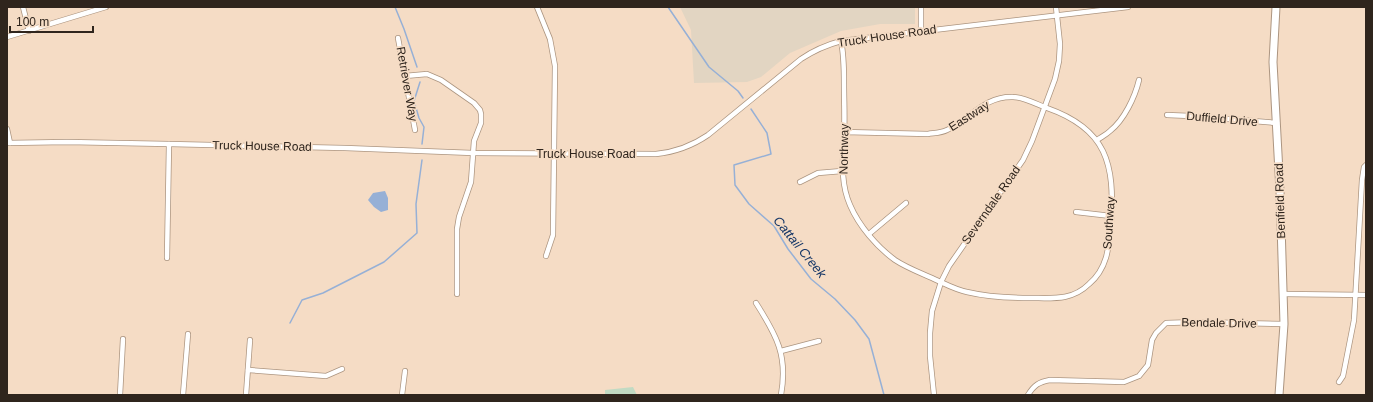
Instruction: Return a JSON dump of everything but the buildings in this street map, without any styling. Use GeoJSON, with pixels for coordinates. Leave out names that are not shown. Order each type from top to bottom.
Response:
{"type":"FeatureCollection","features":[{"type":"Feature","properties":{"kind":"main road","name":"Benfield Road"},"geometry":{"type":"LineString","coordinates":[[1276,7],[1273,62],[1277,123],[1284,324],[1278,395]]}},
{"type":"Feature","properties":{"kind":"street"},"geometry":{"type":"LineString","coordinates":[[22,7],[29,31]]}},
{"type":"Feature","properties":{"kind":"street"},"geometry":{"type":"LineString","coordinates":[[7,37],[106,7]]}},
{"type":"Feature","properties":{"kind":"street"},"geometry":{"type":"LineString","coordinates":[[537,7],[550,39],[555,66],[553,235],[546,256]]}},
{"type":"Feature","properties":{"kind":"street"},"geometry":{"type":"LineString","coordinates":[[920,31],[921,7]]}},
{"type":"Feature","properties":{"kind":"street","name":"Severndale Road"},"geometry":{"type":"LineString","coordinates":[[934,395],[930,356],[930,333],[932,311],[941,282],[949,266],[1023,160],[1032,141],[1055,79],[1059,61],[1060,44],[1056,7]]}},
{"type":"Feature","properties":{"kind":"street","name":"Truck House Road"},"geometry":{"type":"LineString","coordinates":[[8,143],[67,142],[169,144],[346,148],[473,153],[656,154],[676,151],[699,141],[801,59],[813,51],[841,41],[1128,7]]}},
{"type":"Feature","properties":{"kind":"street","name":"Retriever Way"},"geometry":{"type":"LineString","coordinates":[[398,38],[415,130]]}},
{"type":"Feature","properties":{"kind":"street","name":"Northway"},"geometry":{"type":"LineString","coordinates":[[841,41],[844,56],[844,132],[842,171],[846,194],[851,207],[869,234],[879,246],[895,260],[904,266],[941,282]]}},
{"type":"Feature","properties":{"kind":"street"},"geometry":{"type":"LineString","coordinates":[[405,76],[421,73],[434,76],[477,106],[481,114],[481,123],[474,141],[471,182],[459,217],[457,229],[457,294]]}},
{"type":"Feature","properties":{"kind":"street"},"geometry":{"type":"LineString","coordinates":[[1097,140],[1110,131],[1118,121],[1132,101],[1139,80]]}},
{"type":"Feature","properties":{"kind":"street","name":"Eastway"},"geometry":{"type":"LineString","coordinates":[[844,132],[928,134],[940,132],[956,125],[991,101],[1009,98],[1024,99],[1044,107]]}},
{"type":"Feature","properties":{"kind":"street","name":"Southway"},"geometry":{"type":"LineString","coordinates":[[941,282],[964,292],[1007,299],[1054,299],[1073,295],[1091,283],[1102,269],[1109,248],[1111,216],[1112,184],[1106,158],[1097,140],[1085,127],[1058,112],[1044,107]]}},
{"type":"Feature","properties":{"kind":"street","name":"Duffield Drive"},"geometry":{"type":"LineString","coordinates":[[1167,115],[1277,123]]}},
{"type":"Feature","properties":{"kind":"street"},"geometry":{"type":"LineString","coordinates":[[7,129],[8,143]]}},
{"type":"Feature","properties":{"kind":"street"},"geometry":{"type":"LineString","coordinates":[[167,258],[169,144]]}},
{"type":"Feature","properties":{"kind":"street"},"geometry":{"type":"LineString","coordinates":[[1339,382],[1343,376],[1353,327],[1362,186],[1365,166]]}},
{"type":"Feature","properties":{"kind":"street"},"geometry":{"type":"LineString","coordinates":[[800,182],[818,173],[842,171]]}},
{"type":"Feature","properties":{"kind":"street"},"geometry":{"type":"LineString","coordinates":[[869,234],[906,203]]}},
{"type":"Feature","properties":{"kind":"street"},"geometry":{"type":"LineString","coordinates":[[1076,212],[1111,216]]}},
{"type":"Feature","properties":{"kind":"street"},"geometry":{"type":"LineString","coordinates":[[1283,294],[1366,295]]}},
{"type":"Feature","properties":{"kind":"street"},"geometry":{"type":"LineString","coordinates":[[756,303],[771,329],[781,351],[784,374],[781,395]]}},
{"type":"Feature","properties":{"kind":"street","name":"Bendale Drive"},"geometry":{"type":"LineString","coordinates":[[1028,395],[1033,386],[1050,380],[1124,382],[1139,376],[1148,365],[1152,340],[1156,333],[1166,324],[1175,322],[1284,324]]}},
{"type":"Feature","properties":{"kind":"street"},"geometry":{"type":"LineString","coordinates":[[183,395],[188,334]]}},
{"type":"Feature","properties":{"kind":"street"},"geometry":{"type":"LineString","coordinates":[[120,395],[123,339]]}},
{"type":"Feature","properties":{"kind":"street"},"geometry":{"type":"LineString","coordinates":[[246,395],[250,340]]}},
{"type":"Feature","properties":{"kind":"street"},"geometry":{"type":"LineString","coordinates":[[781,351],[819,341]]}},
{"type":"Feature","properties":{"kind":"street"},"geometry":{"type":"LineString","coordinates":[[248,370],[326,376],[342,369]]}},
{"type":"Feature","properties":{"kind":"street"},"geometry":{"type":"LineString","coordinates":[[402,395],[405,371]]}},
{"type":"Feature","properties":{"kind":"shaded area"},"geometry":{"type":"Polygon","coordinates":[[[680,7],[915,7],[915,24],[880,24],[841,31],[790,53],[761,77],[747,82],[694,83],[691,30],[680,7]]]}},
{"type":"Feature","properties":{"kind":"green space"},"geometry":{"type":"Polygon","coordinates":[[[633,387],[637,395],[605,395],[605,390],[633,387]]]}},
{"type":"Feature","properties":{"kind":"water"},"geometry":{"type":"Polygon","coordinates":[[[385,191],[388,198],[388,210],[381,212],[368,200],[373,193],[385,191]]]}},
{"type":"Feature","properties":{"kind":"waterway"},"geometry":{"type":"LineString","coordinates":[[395,7],[417,67]]}},
{"type":"Feature","properties":{"kind":"waterway","name":"Cattail Creek"},"geometry":{"type":"LineString","coordinates":[[668,7],[709,67],[738,91],[743,98]]}},
{"type":"Feature","properties":{"kind":"waterway"},"geometry":{"type":"LineString","coordinates":[[420,82],[414,101],[419,118],[424,127],[422,144]]}},
{"type":"Feature","properties":{"kind":"waterway","name":"Cattail Creek"},"geometry":{"type":"LineString","coordinates":[[751,109],[767,133],[771,154],[734,165],[735,185],[749,204],[774,226],[788,249],[811,279],[835,299],[855,320],[869,339],[884,395]]}},
{"type":"Feature","properties":{"kind":"waterway"},"geometry":{"type":"LineString","coordinates":[[290,323],[302,300],[323,293],[384,262],[417,233],[416,204],[422,160]]}}]}
